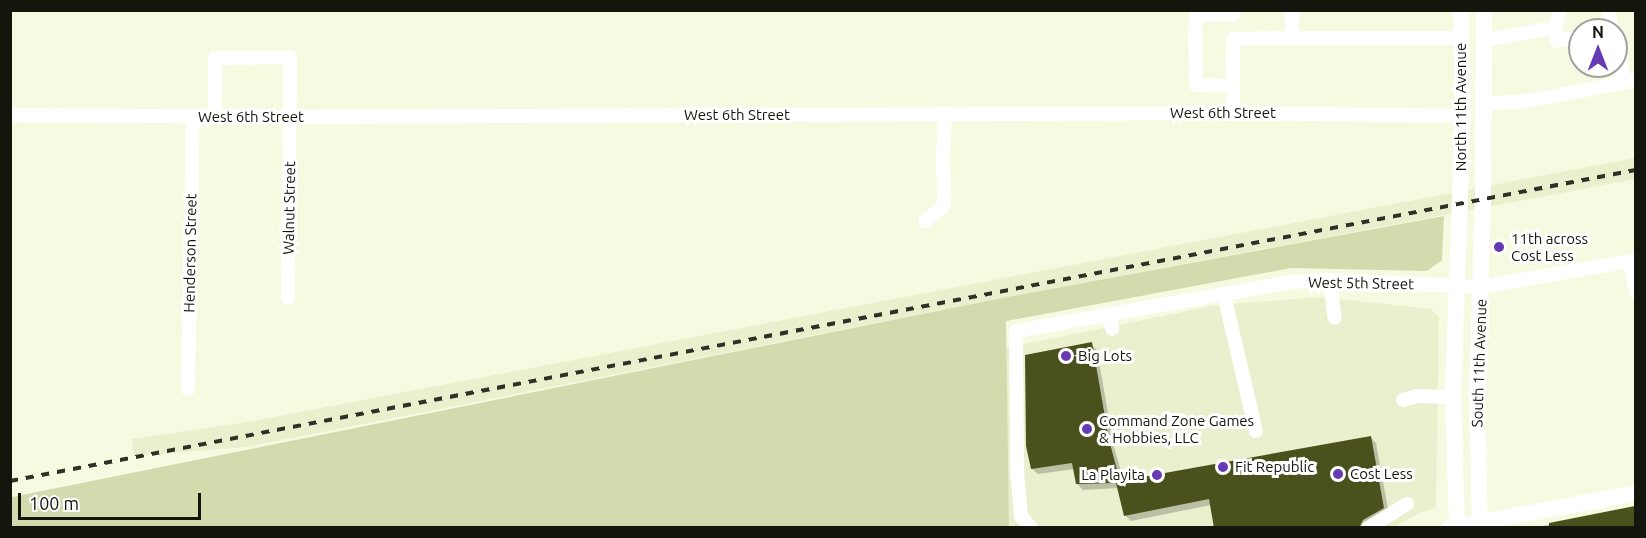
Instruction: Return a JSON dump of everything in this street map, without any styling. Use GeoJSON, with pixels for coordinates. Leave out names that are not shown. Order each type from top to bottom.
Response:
{"type":"FeatureCollection","features":[{"type":"Feature","properties":{"kind":"main road","name":"North 11th Avenue"},"geometry":{"type":"LineString","coordinates":[[1460,204],[1463,116],[1461,10]]}},
{"type":"Feature","properties":{"kind":"main road"},"geometry":{"type":"LineString","coordinates":[[1471,10],[1472,95],[1478,103],[1484,104]]}},
{"type":"Feature","properties":{"kind":"main road","name":"North 11th Avenue"},"geometry":{"type":"LineString","coordinates":[[1483,191],[1484,10]]}},
{"type":"Feature","properties":{"kind":"main road"},"geometry":{"type":"LineString","coordinates":[[1463,116],[1470,121],[1474,133],[1474,178],[1483,191]]}},
{"type":"Feature","properties":{"kind":"main road","name":"South 11th Avenue"},"geometry":{"type":"LineString","coordinates":[[1480,526],[1477,398],[1483,191]]}},
{"type":"Feature","properties":{"kind":"main road","name":"South 11th Avenue"},"geometry":{"type":"LineString","coordinates":[[1455,527],[1453,397],[1460,204]]}},
{"type":"Feature","properties":{"kind":"main road"},"geometry":{"type":"LineString","coordinates":[[1455,527],[1480,526],[1635,493]]}},
{"type":"Feature","properties":{"kind":"street"},"geometry":{"type":"LineString","coordinates":[[1292,10],[1292,38]]}},
{"type":"Feature","properties":{"kind":"street"},"geometry":{"type":"LineString","coordinates":[[1560,10],[1555,28],[1557,41],[1568,39]]}},
{"type":"Feature","properties":{"kind":"street"},"geometry":{"type":"LineString","coordinates":[[1233,86],[1196,85],[1197,15],[1233,13],[1233,39],[1233,86],[1233,113]]}},
{"type":"Feature","properties":{"kind":"street"},"geometry":{"type":"LineString","coordinates":[[1484,40],[1555,28]]}},
{"type":"Feature","properties":{"kind":"street"},"geometry":{"type":"LineString","coordinates":[[1233,39],[1461,38]]}},
{"type":"Feature","properties":{"kind":"street","name":"Walnut Street"},"geometry":{"type":"LineString","coordinates":[[215,116],[215,58],[290,57],[288,298]]}},
{"type":"Feature","properties":{"kind":"street"},"geometry":{"type":"LineString","coordinates":[[1484,104],[1517,102],[1630,81]]}},
{"type":"Feature","properties":{"kind":"street"},"geometry":{"type":"LineString","coordinates":[[925,221],[943,207],[945,113]]}},
{"type":"Feature","properties":{"kind":"street","name":"West 6th Street"},"geometry":{"type":"LineString","coordinates":[[10,115],[291,117],[1233,113],[1463,116]]}},
{"type":"Feature","properties":{"kind":"street","name":"Henderson Street"},"geometry":{"type":"LineString","coordinates":[[188,389],[193,116]]}},
{"type":"Feature","properties":{"kind":"street"},"geometry":{"type":"LineString","coordinates":[[1633,260],[1635,291]]}},
{"type":"Feature","properties":{"kind":"street","name":"West 5th Street"},"geometry":{"type":"LineString","coordinates":[[1031,528],[1021,516],[1017,472],[1016,330],[1290,282],[1330,280],[1481,287],[1633,260]]}},
{"type":"Feature","properties":{"kind":"street"},"geometry":{"type":"LineString","coordinates":[[1330,280],[1335,318]]}},
{"type":"Feature","properties":{"kind":"street"},"geometry":{"type":"LineString","coordinates":[[1224,295],[1256,431]]}},
{"type":"Feature","properties":{"kind":"street"},"geometry":{"type":"LineString","coordinates":[[1110,314],[1112,329]]}},
{"type":"Feature","properties":{"kind":"street"},"geometry":{"type":"LineString","coordinates":[[1403,400],[1418,396],[1453,397]]}},
{"type":"Feature","properties":{"kind":"street"},"geometry":{"type":"LineString","coordinates":[[1368,528],[1382,522],[1407,504]]}},
{"type":"Feature","properties":{"kind":"shaded area"},"geometry":{"type":"Polygon","coordinates":[[[1635,158],[1635,179],[997,299],[246,447],[134,456],[132,439],[242,423],[1635,158]]]}},
{"type":"Feature","properties":{"kind":"shaded area"},"geometry":{"type":"Polygon","coordinates":[[[1444,216],[1442,260],[1427,271],[1291,268],[1006,321],[1009,527],[11,527],[12,497],[997,299],[1444,216]]]}},
{"type":"Feature","properties":{"kind":"shaded area"},"geometry":{"type":"Polygon","coordinates":[[[1320,297],[1431,309],[1439,317],[1436,508],[1421,512],[1392,528],[1009,527],[1005,348],[1217,305],[1320,297]]]}},
{"type":"Feature","properties":{"kind":"building"},"geometry":{"type":"Polygon","coordinates":[[[1092,342],[1109,440],[1120,481],[1371,436],[1384,508],[1363,520],[1359,528],[1214,528],[1209,499],[1124,516],[1116,483],[1076,484],[1072,463],[1031,469],[1026,446],[1025,355],[1092,342]]]}},
{"type":"Feature","properties":{"kind":"building"},"geometry":{"type":"Polygon","coordinates":[[[1635,506],[1635,528],[1549,528],[1549,523],[1635,506]]]}},
{"type":"Feature","properties":{"kind":"railway"},"geometry":{"type":"LineString","coordinates":[[10,481],[1636,170]]}},
{"type":"Feature","properties":{"kind":"place","name":"11th across Cost Less"},"geometry":{"type":"Point","coordinates":[1499,247]}},
{"type":"Feature","properties":{"kind":"place","name":"Big Lots"},"geometry":{"type":"Point","coordinates":[1066,356]}},
{"type":"Feature","properties":{"kind":"place","name":"Command Zone Games & Hobbies, LLC"},"geometry":{"type":"Point","coordinates":[1087,429]}},
{"type":"Feature","properties":{"kind":"place","name":"Fit Republic"},"geometry":{"type":"Point","coordinates":[1223,467]}},
{"type":"Feature","properties":{"kind":"place","name":"Cost Less"},"geometry":{"type":"Point","coordinates":[1338,474]}},
{"type":"Feature","properties":{"kind":"place","name":"La Playita"},"geometry":{"type":"Point","coordinates":[1157,475]}}]}
